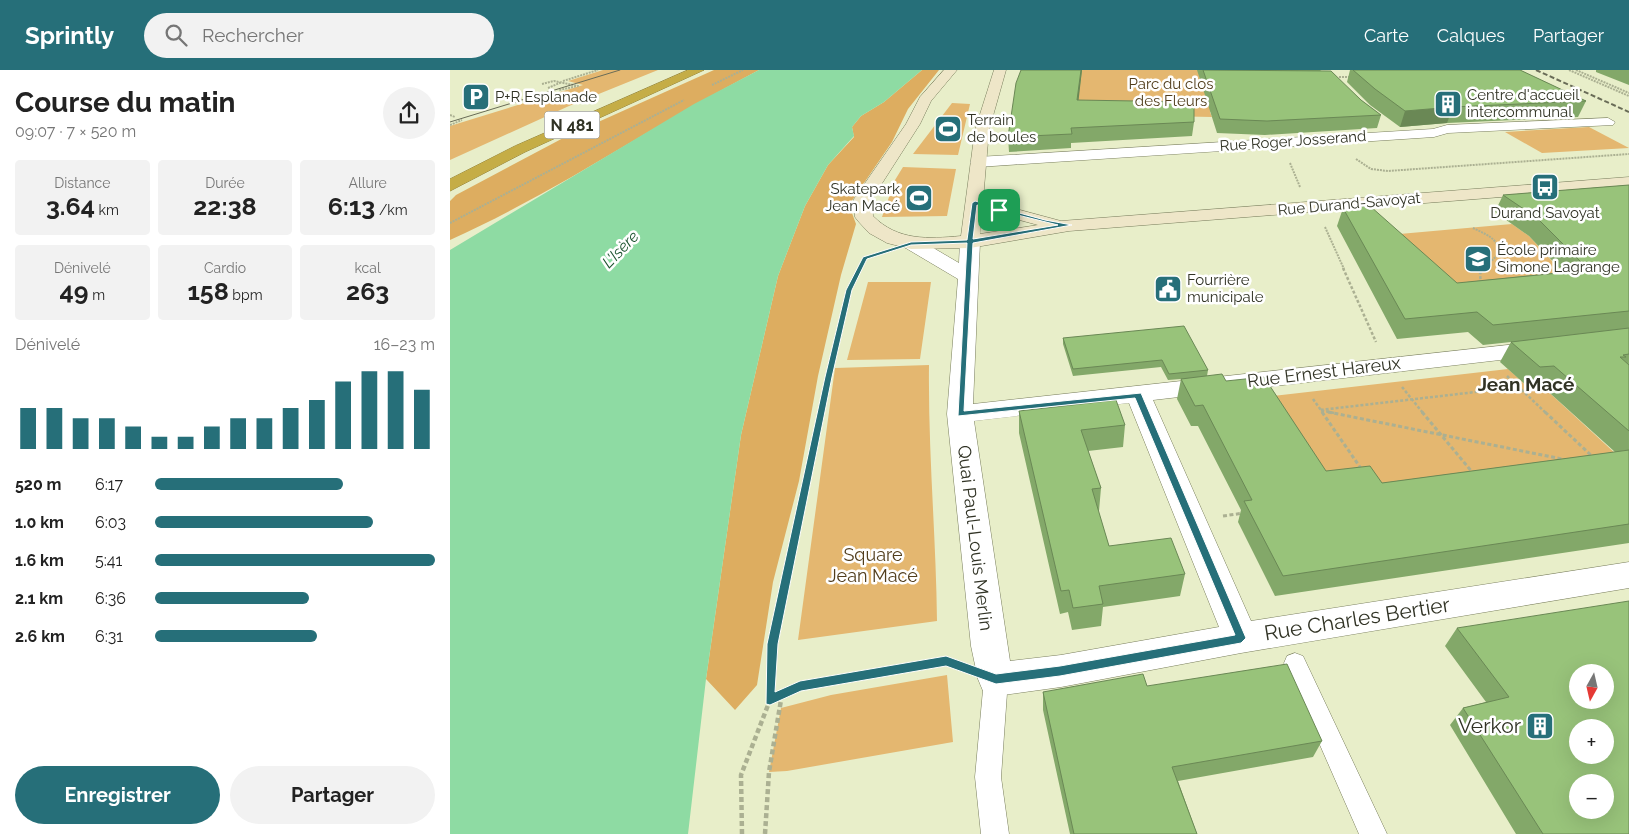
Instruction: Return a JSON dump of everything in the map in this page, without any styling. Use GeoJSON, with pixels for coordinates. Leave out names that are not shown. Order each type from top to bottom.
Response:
{"type":"FeatureCollection","features":[{"type":"Feature","properties":{"kind":"highway","name":"N 481"},"geometry":{"type":"LineString","coordinates":[[450,173],[575,114],[679,70]]}},
{"type":"Feature","properties":{"kind":"highway","name":"N 481"},"geometry":{"type":"LineString","coordinates":[[450,186],[529,145],[698,70]]}},
{"type":"Feature","properties":{"kind":"main road"},"geometry":{"type":"LineString","coordinates":[[951,70],[924,100],[913,124],[864,199],[864,216],[884,234],[911,243],[1045,222]]}},
{"type":"Feature","properties":{"kind":"main road"},"geometry":{"type":"LineString","coordinates":[[971,233],[982,130],[1000,70]]}},
{"type":"Feature","properties":{"kind":"main road","name":"Rue Durand-Savoyat"},"geometry":{"type":"LineString","coordinates":[[971,233],[1629,182]]}},
{"type":"Feature","properties":{"kind":"main road","name":"Rue Durand-Savoyat"},"geometry":{"type":"LineString","coordinates":[[975,203],[1045,222],[1069,225]]}},
{"type":"Feature","properties":{"kind":"main road"},"geometry":{"type":"LineString","coordinates":[[884,234],[971,233]]}},
{"type":"Feature","properties":{"kind":"street"},"geometry":{"type":"LineString","coordinates":[[1581,109],[1622,128]]}},
{"type":"Feature","properties":{"kind":"street","name":"Rue Roger Josserand"},"geometry":{"type":"LineString","coordinates":[[978,162],[1447,129],[1608,122]]}},
{"type":"Feature","properties":{"kind":"street"},"geometry":{"type":"LineString","coordinates":[[1384,124],[1397,134]]}},
{"type":"Feature","properties":{"kind":"street","name":"Quai Paul-Louis Merlin"},"geometry":{"type":"LineString","coordinates":[[971,233],[960,414],[989,646],[996,679]]}},
{"type":"Feature","properties":{"kind":"street"},"geometry":{"type":"LineString","coordinates":[[911,243],[967,276]]}},
{"type":"Feature","properties":{"kind":"street","name":"Rue Ernest Hareux"},"geometry":{"type":"LineString","coordinates":[[960,414],[1561,346]]}},
{"type":"Feature","properties":{"kind":"street"},"geometry":{"type":"LineString","coordinates":[[1138,395],[1241,638]]}},
{"type":"Feature","properties":{"kind":"street","name":"Rue Charles Bertier"},"geometry":{"type":"LineString","coordinates":[[996,679],[1060,671],[1241,638],[1629,575]]}},
{"type":"Feature","properties":{"kind":"lane"},"geometry":{"type":"LineString","coordinates":[[1295,663],[1374,834]]}},
{"type":"Feature","properties":{"kind":"lane","name":"Quai Paul-Louis Merlin"},"geometry":{"type":"LineString","coordinates":[[995,834],[988,777],[996,679]]}},
{"type":"Feature","properties":{"kind":"path"},"geometry":{"type":"LineString","coordinates":[[548,88],[598,70]]}},
{"type":"Feature","properties":{"kind":"path"},"geometry":{"type":"LineString","coordinates":[[706,89],[743,70]]}},
{"type":"Feature","properties":{"kind":"path"},"geometry":{"type":"LineString","coordinates":[[1569,70],[1629,95]]}},
{"type":"Feature","properties":{"kind":"path"},"geometry":{"type":"LineString","coordinates":[[1576,70],[1629,95]]}},
{"type":"Feature","properties":{"kind":"path"},"geometry":{"type":"LineString","coordinates":[[1339,77],[1357,76]]}},
{"type":"Feature","properties":{"kind":"path"},"geometry":{"type":"LineString","coordinates":[[1342,81],[1352,80]]}},
{"type":"Feature","properties":{"kind":"path"},"geometry":{"type":"LineString","coordinates":[[542,84],[554,81],[578,86],[559,90]]}},
{"type":"Feature","properties":{"kind":"path"},"geometry":{"type":"LineString","coordinates":[[450,223],[688,98]]}},
{"type":"Feature","properties":{"kind":"path"},"geometry":{"type":"LineString","coordinates":[[450,115],[455,116]]}},
{"type":"Feature","properties":{"kind":"path"},"geometry":{"type":"LineString","coordinates":[[450,125],[462,120]]}},
{"type":"Feature","properties":{"kind":"path"},"geometry":{"type":"LineString","coordinates":[[1350,155],[1371,169],[1388,171],[1629,154]]}},
{"type":"Feature","properties":{"kind":"path"},"geometry":{"type":"LineString","coordinates":[[1287,156],[1302,190]]}},
{"type":"Feature","properties":{"kind":"path"},"geometry":{"type":"LineString","coordinates":[[1325,227],[1377,343]]}},
{"type":"Feature","properties":{"kind":"path"},"geometry":{"type":"LineString","coordinates":[[1473,228],[1491,237],[1499,245],[1500,253],[1494,261],[1479,272],[1478,275],[1483,288]]}},
{"type":"Feature","properties":{"kind":"path"},"geometry":{"type":"LineString","coordinates":[[742,834],[741,775],[770,700],[772,644],[828,377],[849,290],[865,258],[911,243]]}},
{"type":"Feature","properties":{"kind":"path"},"geometry":{"type":"LineString","coordinates":[[1500,369],[1599,462]]}},
{"type":"Feature","properties":{"kind":"path"},"geometry":{"type":"LineString","coordinates":[[1400,385],[1476,476]]}},
{"type":"Feature","properties":{"kind":"path"},"geometry":{"type":"LineString","coordinates":[[1320,410],[1519,387]]}},
{"type":"Feature","properties":{"kind":"path"},"geometry":{"type":"LineString","coordinates":[[1310,396],[1364,472]]}},
{"type":"Feature","properties":{"kind":"path"},"geometry":{"type":"LineString","coordinates":[[1320,410],[1576,462]]}},
{"type":"Feature","properties":{"kind":"path"},"geometry":{"type":"LineString","coordinates":[[1218,517],[1247,513]]}},
{"type":"Feature","properties":{"kind":"path"},"geometry":{"type":"LineString","coordinates":[[770,700],[800,686],[946,661],[996,679]]}},
{"type":"Feature","properties":{"kind":"path"},"geometry":{"type":"LineString","coordinates":[[765,834],[769,772],[783,694]]}},
{"type":"Feature","properties":{"kind":"green space"},"geometry":{"type":"Polygon","coordinates":[[[603,70],[658,70],[569,106],[450,160],[450,126],[583,85],[568,81],[603,70]]]}},
{"type":"Feature","properties":{"kind":"green space","name":"Parc du clos des Fleurs"},"geometry":{"type":"Polygon","coordinates":[[[1029,70],[1295,70],[1210,112],[1212,117],[1014,113],[1029,70]]]}},
{"type":"Feature","properties":{"kind":"green space","name":"Terrain de boules"},"geometry":{"type":"Polygon","coordinates":[[[952,103],[970,104],[958,155],[913,154],[952,103]]]}},
{"type":"Feature","properties":{"kind":"green space"},"geometry":{"type":"Polygon","coordinates":[[[1589,127],[1629,148],[1542,153],[1505,132],[1589,127]]]}},
{"type":"Feature","properties":{"kind":"green space","name":"Skatepark Jean Macé"},"geometry":{"type":"Polygon","coordinates":[[[903,167],[956,169],[947,216],[882,217],[895,180],[903,167]]]}},
{"type":"Feature","properties":{"kind":"green space"},"geometry":{"type":"Polygon","coordinates":[[[1512,224],[1529,236],[1575,286],[1445,298],[1377,236],[1512,224]]]}},
{"type":"Feature","properties":{"kind":"green space"},"geometry":{"type":"Polygon","coordinates":[[[868,282],[931,282],[920,359],[847,360],[868,282]]]}},
{"type":"Feature","properties":{"kind":"green space","name":"Square Jean Macé"},"geometry":{"type":"Polygon","coordinates":[[[929,365],[937,621],[798,640],[835,368],[929,365]]]}},
{"type":"Feature","properties":{"kind":"green space"},"geometry":{"type":"Polygon","coordinates":[[[1508,369],[1528,387],[1542,386],[1629,466],[1329,509],[1273,396],[1508,369]]]}},
{"type":"Feature","properties":{"kind":"green space"},"geometry":{"type":"Polygon","coordinates":[[[947,675],[953,742],[787,771],[769,772],[781,708],[831,695],[947,675]]]}},
{"type":"Feature","properties":{"kind":"shaded area"},"geometry":{"type":"Polygon","coordinates":[[[714,70],[759,70],[529,201],[450,240],[450,201],[456,195],[567,136],[714,70]]]}},
{"type":"Feature","properties":{"kind":"shaded area"},"geometry":{"type":"Polygon","coordinates":[[[922,70],[939,70],[908,109],[892,142],[849,205],[856,224],[841,275],[818,376],[799,481],[773,582],[757,685],[735,710],[706,679],[741,435],[778,276],[805,206],[828,165],[854,137],[852,127],[861,116],[884,102],[922,70]]]}},
{"type":"Feature","properties":{"kind":"water","name":"L'Isère"},"geometry":{"type":"Polygon","coordinates":[[[759,70],[922,70],[884,102],[861,116],[852,127],[854,136],[828,165],[805,206],[778,276],[741,435],[706,679],[688,834],[450,834],[450,250],[694,104],[759,70]]]}},
{"type":"Feature","properties":{"kind":"building"},"geometry":{"type":"Polygon","coordinates":[[[1021,70],[1081,70],[1077,100],[1194,102],[1194,122],[1071,128],[1072,134],[1008,137],[1016,83],[1021,70]]]}},
{"type":"Feature","properties":{"kind":"building"},"geometry":{"type":"Polygon","coordinates":[[[1203,70],[1331,71],[1361,100],[1381,115],[1267,121],[1220,119],[1203,70]]]}},
{"type":"Feature","properties":{"kind":"building"},"geometry":{"type":"Polygon","coordinates":[[[1353,70],[1520,70],[1586,101],[1405,111],[1353,70]]]}},
{"type":"Feature","properties":{"kind":"building"},"geometry":{"type":"Polygon","coordinates":[[[1629,185],[1629,311],[1493,325],[1477,312],[1405,319],[1343,208],[1370,206],[1457,283],[1589,270],[1537,218],[1503,195],[1629,185]]]}},
{"type":"Feature","properties":{"kind":"building"},"geometry":{"type":"Polygon","coordinates":[[[1184,326],[1208,370],[1169,374],[1162,360],[1073,369],[1063,338],[1184,326]]]}},
{"type":"Feature","properties":{"kind":"building"},"geometry":{"type":"Polygon","coordinates":[[[1629,328],[1629,354],[1623,355],[1626,357],[1620,357],[1629,365],[1629,431],[1554,366],[1540,367],[1511,342],[1629,328]]]}},
{"type":"Feature","properties":{"kind":"building"},"geometry":{"type":"Polygon","coordinates":[[[1222,374],[1226,381],[1264,377],[1326,471],[1370,466],[1382,483],[1629,450],[1629,524],[1283,576],[1244,501],[1252,500],[1203,405],[1195,406],[1181,379],[1222,374]]]}},
{"type":"Feature","properties":{"kind":"building"},"geometry":{"type":"Polygon","coordinates":[[[1116,400],[1125,425],[1081,430],[1101,488],[1092,489],[1109,546],[1171,538],[1185,574],[1099,586],[1103,604],[1073,608],[1069,590],[1061,591],[1019,411],[1116,400]]]}},
{"type":"Feature","properties":{"kind":"building","name":"Verkor"},"geometry":{"type":"Polygon","coordinates":[[[1629,601],[1629,834],[1543,834],[1463,708],[1509,697],[1457,628],[1629,601]]]}},
{"type":"Feature","properties":{"kind":"building"},"geometry":{"type":"Polygon","coordinates":[[[1287,664],[1322,741],[1172,767],[1197,834],[1074,834],[1043,692],[1143,674],[1147,686],[1287,664]]]}},
{"type":"Feature","properties":{"kind":"tram line"},"geometry":{"type":"LineString","coordinates":[[450,122],[620,70]]}},
{"type":"Feature","properties":{"kind":"railway"},"geometry":{"type":"LineString","coordinates":[[1536,70],[1629,112]]}},
{"type":"Feature","properties":{"kind":"place","name":"P+R Esplanade"},"geometry":{"type":"Point","coordinates":[476,97]}},
{"type":"Feature","properties":{"kind":"place","name":"Centre d'accueil intercommunal"},"geometry":{"type":"Point","coordinates":[1448,104]}},
{"type":"Feature","properties":{"kind":"place","name":"Terrain de boules"},"geometry":{"type":"Point","coordinates":[948,129]}},
{"type":"Feature","properties":{"kind":"place","name":"Durand Savoyat"},"geometry":{"type":"Point","coordinates":[1545,187]}},
{"type":"Feature","properties":{"kind":"place","name":"Skatepark Jean Macé"},"geometry":{"type":"Point","coordinates":[919,198]}},
{"type":"Feature","properties":{"kind":"place","name":"École primaire Simone Lagrange"},"geometry":{"type":"Point","coordinates":[1478,259]}},
{"type":"Feature","properties":{"kind":"place","name":"Fourrière municipale"},"geometry":{"type":"Point","coordinates":[1168,289]}},
{"type":"Feature","properties":{"kind":"place","name":"Verkor"},"geometry":{"type":"Point","coordinates":[1540,726]}},
{"type":"Feature","properties":{"kind":"district","name":"Jean Macé"},"geometry":{"type":"Point","coordinates":[1526,384]}},
{"type":"Feature","properties":{"kind":"route"},"geometry":{"type":"LineString","coordinates":[[999,210],[975,203],[970,242],[911,243],[865,258],[849,290],[828,377],[772,644],[770,700],[800,686],[946,661],[996,679],[1060,671],[1241,638],[1232,612],[1138,395],[960,414],[970,242],[1069,225],[1045,222],[999,210]]}}]}
